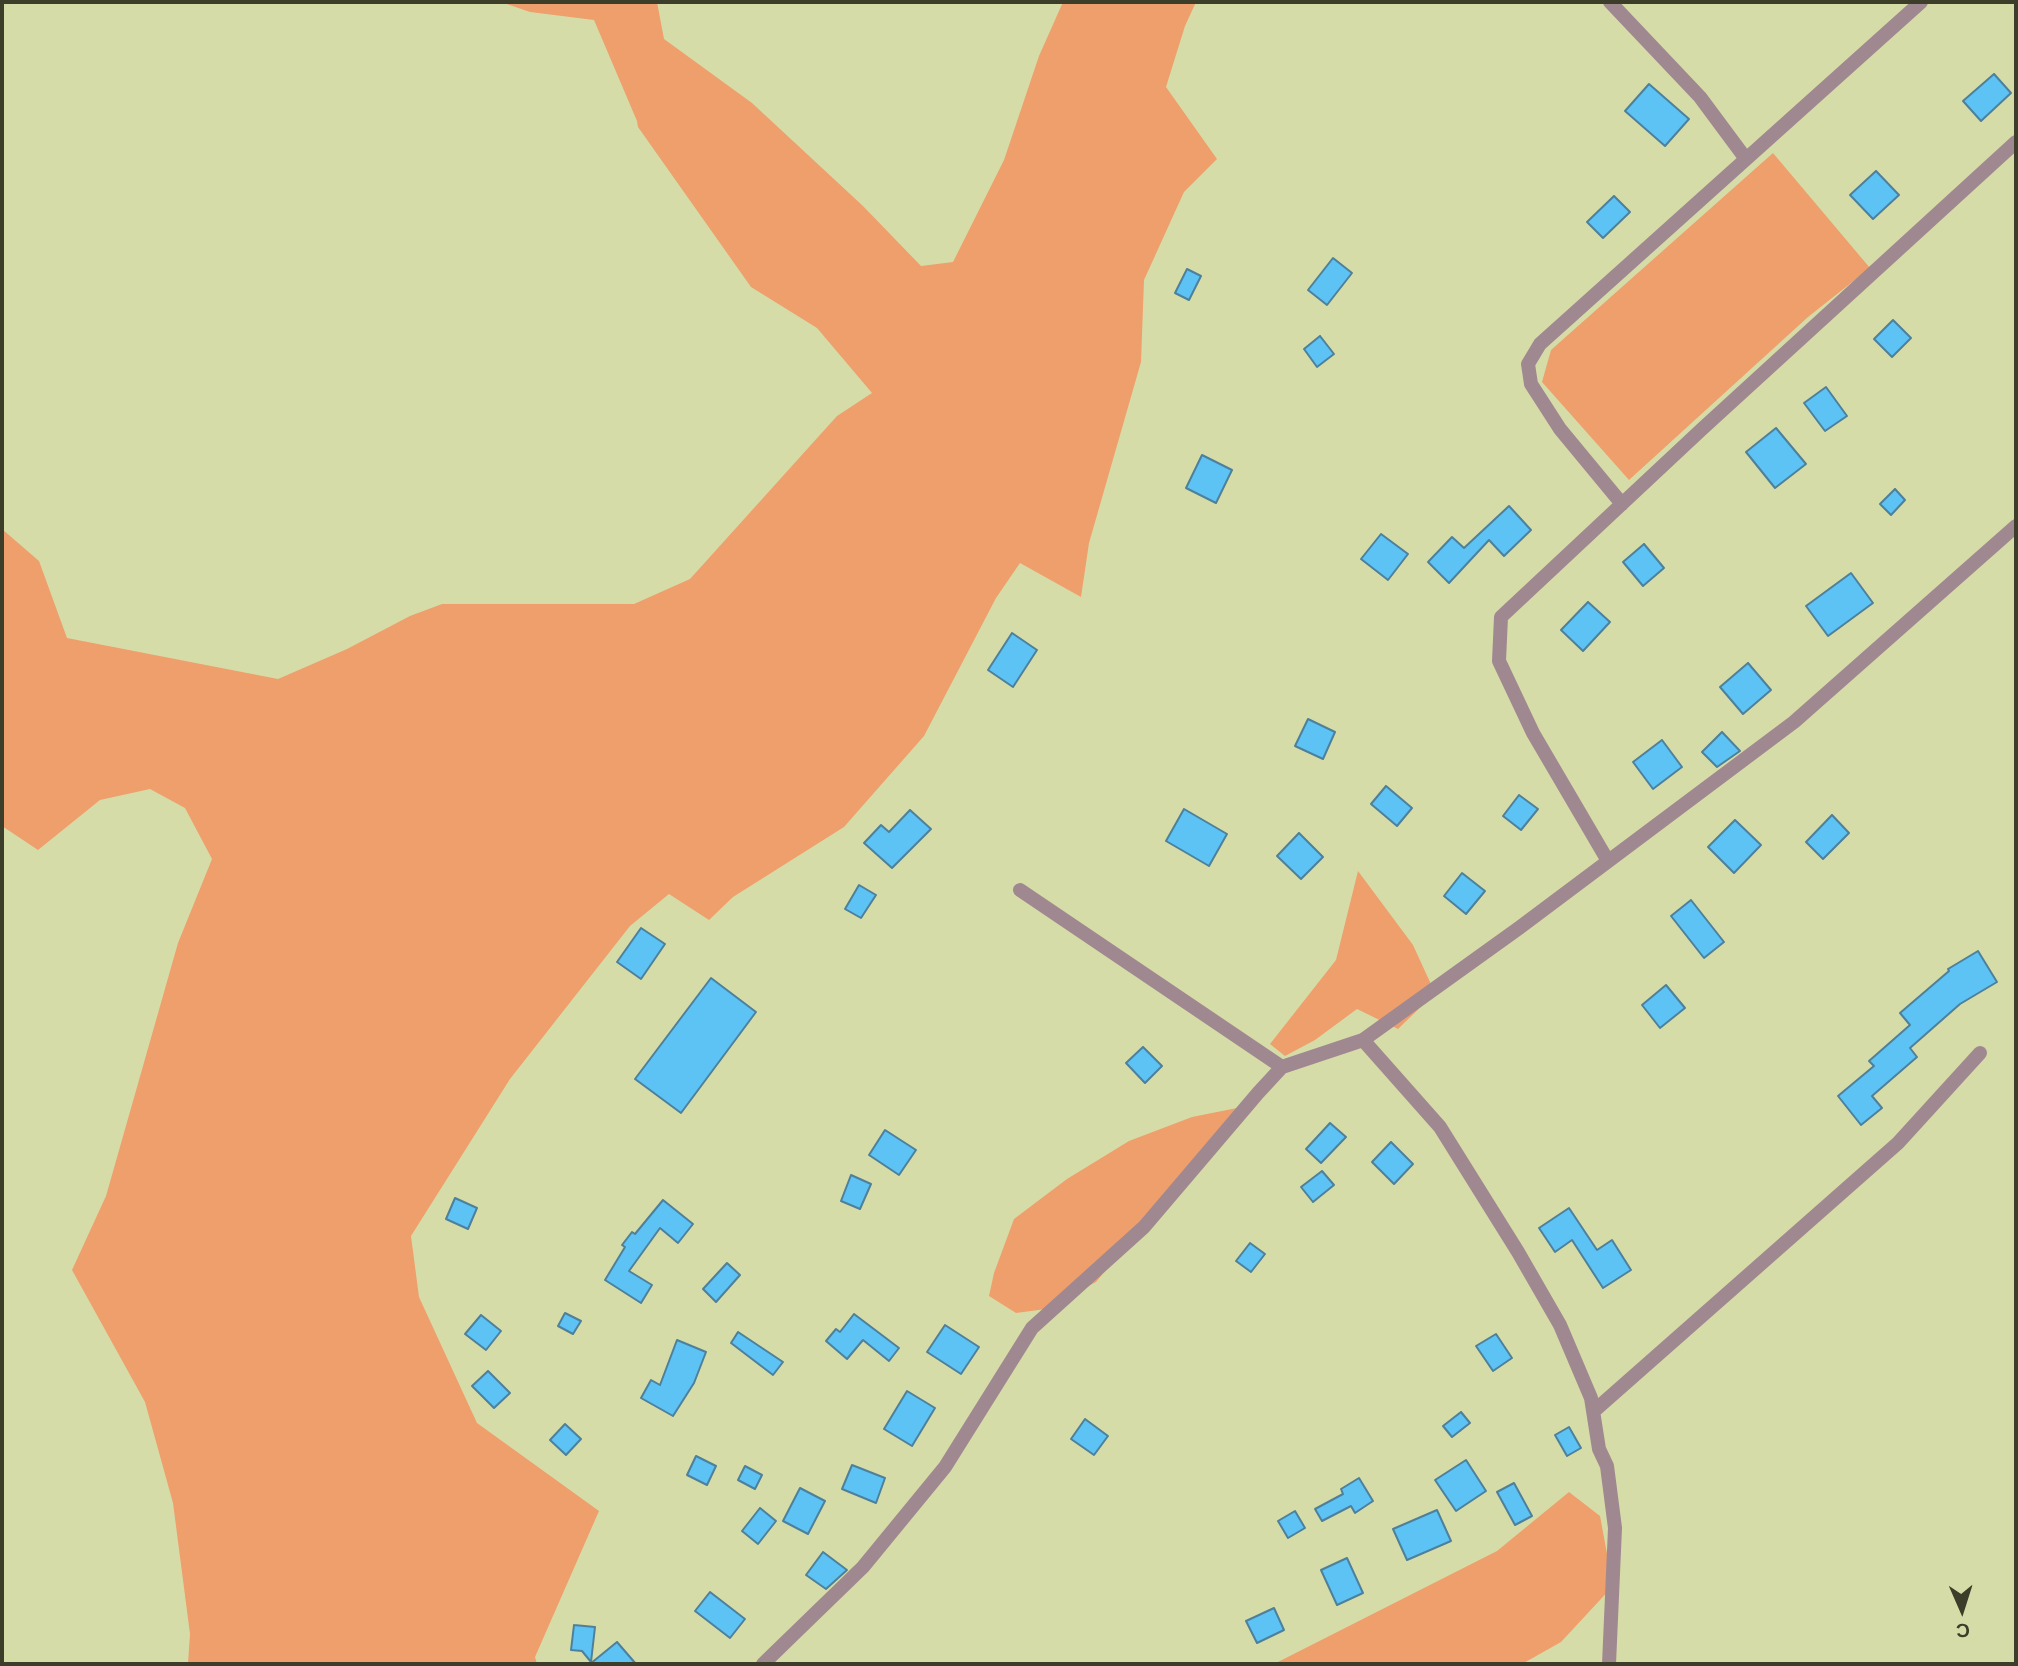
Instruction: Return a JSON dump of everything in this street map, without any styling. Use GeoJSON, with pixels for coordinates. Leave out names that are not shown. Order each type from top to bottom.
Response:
{"type":"FeatureCollection","features":[{"type":"Feature","properties":{"kind":"street"},"geometry":{"type":"LineString","coordinates":[[1610,2],[1700,97],[1746,159]]}},
{"type":"Feature","properties":{"kind":"street"},"geometry":{"type":"LineString","coordinates":[[1622,504],[1560,429],[1531,384],[1528,364],[1540,344],[1921,2]]}},
{"type":"Feature","properties":{"kind":"street"},"geometry":{"type":"LineString","coordinates":[[1608,861],[1533,733],[1499,661],[1501,617],[2016,142]]}},
{"type":"Feature","properties":{"kind":"street"},"geometry":{"type":"LineString","coordinates":[[763,1664],[863,1567],[945,1467],[1032,1328],[1143,1227],[1282,1067],[1363,1040],[1608,861],[1794,723],[2016,526]]}},
{"type":"Feature","properties":{"kind":"street"},"geometry":{"type":"LineString","coordinates":[[1020,890],[1282,1067]]}},
{"type":"Feature","properties":{"kind":"street"},"geometry":{"type":"LineString","coordinates":[[1363,1040],[1448,1138],[1560,1325],[1594,1411],[1599,1450],[1607,1466],[1615,1528],[1609,1664]]}},
{"type":"Feature","properties":{"kind":"street"},"geometry":{"type":"LineString","coordinates":[[1594,1411],[1898,1143],[1980,1053]]}},
{"type":"Feature","properties":{"kind":"shaded area"},"geometry":{"type":"Polygon","coordinates":[[[501,2],[657,2],[664,39],[752,103],[863,206],[921,266],[953,262],[1004,160],[1039,56],[1063,2],[1196,2],[1185,26],[1166,87],[1217,159],[1184,192],[1144,280],[1141,362],[1089,543],[1081,597],[1020,563],[996,598],[924,736],[844,827],[733,897],[709,920],[669,894],[630,926],[510,1079],[411,1236],[419,1297],[477,1423],[599,1511],[535,1657],[537,1664],[188,1664],[190,1634],[173,1503],[145,1402],[72,1270],[106,1196],[178,943],[212,859],[185,808],[150,789],[100,800],[38,850],[2,826],[2,529],[39,561],[67,638],[278,679],[347,649],[410,616],[442,604],[634,604],[690,579],[837,416],[872,393],[817,328],[751,287],[638,127],[594,20],[530,12],[501,2]]]}},
{"type":"Feature","properties":{"kind":"shaded area"},"geometry":{"type":"Polygon","coordinates":[[[1773,153],[1870,268],[1808,317],[1629,480],[1542,382],[1551,350],[1773,153]]]}},
{"type":"Feature","properties":{"kind":"shaded area"},"geometry":{"type":"Polygon","coordinates":[[[1358,871],[1413,945],[1435,993],[1398,1029],[1357,1009],[1315,1040],[1285,1056],[1270,1044],[1336,960],[1358,871]]]}},
{"type":"Feature","properties":{"kind":"shaded area"},"geometry":{"type":"Polygon","coordinates":[[[1237,1108],[1171,1193],[1096,1282],[1046,1309],[1016,1313],[989,1296],[994,1273],[1014,1219],[1067,1179],[1129,1141],[1192,1117],[1237,1108]]]}},
{"type":"Feature","properties":{"kind":"shaded area"},"geometry":{"type":"Polygon","coordinates":[[[1569,1492],[1600,1516],[1613,1586],[1561,1642],[1522,1664],[1274,1664],[1497,1551],[1569,1492]]]}},
{"type":"Feature","properties":{"kind":"building"},"geometry":{"type":"Polygon","coordinates":[[[1994,74],[2011,93],[1981,121],[1963,101],[1994,74]]]}},
{"type":"Feature","properties":{"kind":"building"},"geometry":{"type":"Polygon","coordinates":[[[1649,84],[1689,119],[1665,146],[1625,111],[1649,84]]]}},
{"type":"Feature","properties":{"kind":"building"},"geometry":{"type":"Polygon","coordinates":[[[1876,171],[1899,195],[1873,219],[1850,195],[1876,171]]]}},
{"type":"Feature","properties":{"kind":"building"},"geometry":{"type":"Polygon","coordinates":[[[1614,196],[1630,212],[1603,238],[1587,222],[1614,196]]]}},
{"type":"Feature","properties":{"kind":"building"},"geometry":{"type":"Polygon","coordinates":[[[1333,258],[1352,273],[1327,305],[1308,290],[1333,258]]]}},
{"type":"Feature","properties":{"kind":"building"},"geometry":{"type":"Polygon","coordinates":[[[1187,269],[1201,276],[1189,300],[1175,293],[1187,269]]]}},
{"type":"Feature","properties":{"kind":"building"},"geometry":{"type":"Polygon","coordinates":[[[1893,320],[1911,338],[1892,357],[1874,339],[1893,320]]]}},
{"type":"Feature","properties":{"kind":"building"},"geometry":{"type":"Polygon","coordinates":[[[1320,336],[1334,354],[1317,367],[1304,349],[1320,336]]]}},
{"type":"Feature","properties":{"kind":"building"},"geometry":{"type":"Polygon","coordinates":[[[1826,387],[1847,416],[1825,431],[1804,403],[1826,387]]]}},
{"type":"Feature","properties":{"kind":"building"},"geometry":{"type":"Polygon","coordinates":[[[1776,428],[1806,464],[1775,488],[1746,452],[1776,428]]]}},
{"type":"Feature","properties":{"kind":"building"},"geometry":{"type":"Polygon","coordinates":[[[1202,455],[1232,470],[1216,503],[1186,488],[1202,455]]]}},
{"type":"Feature","properties":{"kind":"building"},"geometry":{"type":"Polygon","coordinates":[[[1895,489],[1905,500],[1891,515],[1880,504],[1895,489]]]}},
{"type":"Feature","properties":{"kind":"building"},"geometry":{"type":"Polygon","coordinates":[[[1509,506],[1531,530],[1504,556],[1489,540],[1449,583],[1428,562],[1452,537],[1464,548],[1509,506]]]}},
{"type":"Feature","properties":{"kind":"building"},"geometry":{"type":"Polygon","coordinates":[[[1381,534],[1408,554],[1388,580],[1361,559],[1381,534]]]}},
{"type":"Feature","properties":{"kind":"building"},"geometry":{"type":"Polygon","coordinates":[[[1644,544],[1664,568],[1643,586],[1623,562],[1644,544]]]}},
{"type":"Feature","properties":{"kind":"building"},"geometry":{"type":"Polygon","coordinates":[[[1851,573],[1873,603],[1828,636],[1806,606],[1851,573]]]}},
{"type":"Feature","properties":{"kind":"building"},"geometry":{"type":"Polygon","coordinates":[[[1588,602],[1610,622],[1583,651],[1561,630],[1588,602]]]}},
{"type":"Feature","properties":{"kind":"building"},"geometry":{"type":"Polygon","coordinates":[[[1012,633],[1037,650],[1013,687],[988,670],[1012,633]]]}},
{"type":"Feature","properties":{"kind":"building"},"geometry":{"type":"Polygon","coordinates":[[[1748,663],[1771,690],[1743,714],[1720,687],[1748,663]]]}},
{"type":"Feature","properties":{"kind":"building"},"geometry":{"type":"Polygon","coordinates":[[[1308,719],[1335,732],[1323,759],[1295,746],[1308,719]]]}},
{"type":"Feature","properties":{"kind":"building"},"geometry":{"type":"Polygon","coordinates":[[[1722,732],[1740,751],[1717,767],[1702,752],[1722,732]]]}},
{"type":"Feature","properties":{"kind":"building"},"geometry":{"type":"Polygon","coordinates":[[[1662,740],[1682,767],[1653,789],[1633,762],[1662,740]]]}},
{"type":"Feature","properties":{"kind":"building"},"geometry":{"type":"Polygon","coordinates":[[[1386,786],[1412,808],[1397,826],[1371,804],[1386,786]]]}},
{"type":"Feature","properties":{"kind":"building"},"geometry":{"type":"Polygon","coordinates":[[[1519,795],[1538,809],[1521,830],[1503,816],[1519,795]]]}},
{"type":"Feature","properties":{"kind":"building"},"geometry":{"type":"Polygon","coordinates":[[[1184,809],[1227,834],[1209,866],[1166,841],[1184,809]]]}},
{"type":"Feature","properties":{"kind":"building"},"geometry":{"type":"Polygon","coordinates":[[[910,810],[931,829],[892,868],[864,843],[881,825],[889,832],[910,810]]]}},
{"type":"Feature","properties":{"kind":"building"},"geometry":{"type":"Polygon","coordinates":[[[1832,815],[1849,833],[1823,859],[1806,842],[1832,815]]]}},
{"type":"Feature","properties":{"kind":"building"},"geometry":{"type":"Polygon","coordinates":[[[1735,820],[1761,845],[1734,873],[1708,847],[1735,820]]]}},
{"type":"Feature","properties":{"kind":"building"},"geometry":{"type":"Polygon","coordinates":[[[1299,833],[1323,857],[1301,879],[1277,856],[1299,833]]]}},
{"type":"Feature","properties":{"kind":"building"},"geometry":{"type":"Polygon","coordinates":[[[1462,873],[1485,891],[1466,914],[1444,896],[1462,873]]]}},
{"type":"Feature","properties":{"kind":"building"},"geometry":{"type":"Polygon","coordinates":[[[859,885],[876,895],[861,918],[845,909],[859,885]]]}},
{"type":"Feature","properties":{"kind":"building"},"geometry":{"type":"Polygon","coordinates":[[[1691,900],[1724,942],[1704,958],[1671,916],[1691,900]]]}},
{"type":"Feature","properties":{"kind":"building"},"geometry":{"type":"Polygon","coordinates":[[[641,928],[665,944],[641,979],[617,962],[641,928]]]}},
{"type":"Feature","properties":{"kind":"building"},"geometry":{"type":"Polygon","coordinates":[[[1978,951],[1997,982],[1960,1004],[1910,1048],[1917,1057],[1872,1096],[1882,1108],[1861,1125],[1838,1096],[1874,1066],[1869,1061],[1910,1025],[1900,1013],[1949,971],[1948,969],[1978,951]]]}},
{"type":"Feature","properties":{"kind":"building"},"geometry":{"type":"Polygon","coordinates":[[[711,978],[756,1012],[681,1113],[635,1079],[711,978]]]}},
{"type":"Feature","properties":{"kind":"building"},"geometry":{"type":"Polygon","coordinates":[[[1666,985],[1685,1008],[1660,1028],[1642,1005],[1666,985]]]}},
{"type":"Feature","properties":{"kind":"building"},"geometry":{"type":"Polygon","coordinates":[[[1143,1047],[1162,1066],[1145,1083],[1126,1063],[1143,1047]]]}},
{"type":"Feature","properties":{"kind":"building"},"geometry":{"type":"Polygon","coordinates":[[[1330,1123],[1346,1137],[1321,1163],[1306,1149],[1330,1123]]]}},
{"type":"Feature","properties":{"kind":"building"},"geometry":{"type":"Polygon","coordinates":[[[885,1130],[916,1150],[899,1175],[869,1155],[885,1130]]]}},
{"type":"Feature","properties":{"kind":"building"},"geometry":{"type":"Polygon","coordinates":[[[1391,1142],[1413,1164],[1394,1184],[1372,1162],[1391,1142]]]}},
{"type":"Feature","properties":{"kind":"building"},"geometry":{"type":"Polygon","coordinates":[[[1322,1171],[1334,1185],[1313,1202],[1301,1187],[1322,1171]]]}},
{"type":"Feature","properties":{"kind":"building"},"geometry":{"type":"Polygon","coordinates":[[[851,1175],[871,1184],[860,1209],[841,1201],[851,1175]]]}},
{"type":"Feature","properties":{"kind":"building"},"geometry":{"type":"Polygon","coordinates":[[[455,1198],[477,1208],[468,1229],[446,1219],[455,1198]]]}},
{"type":"Feature","properties":{"kind":"building"},"geometry":{"type":"Polygon","coordinates":[[[663,1200],[693,1224],[678,1243],[660,1228],[629,1271],[652,1285],[641,1303],[605,1280],[625,1247],[622,1245],[632,1232],[635,1234],[663,1200]]]}},
{"type":"Feature","properties":{"kind":"building"},"geometry":{"type":"Polygon","coordinates":[[[1569,1208],[1597,1250],[1612,1240],[1631,1270],[1603,1288],[1572,1240],[1555,1252],[1539,1228],[1569,1208]]]}},
{"type":"Feature","properties":{"kind":"building"},"geometry":{"type":"Polygon","coordinates":[[[1250,1243],[1265,1254],[1251,1272],[1236,1261],[1250,1243]]]}},
{"type":"Feature","properties":{"kind":"building"},"geometry":{"type":"Polygon","coordinates":[[[727,1263],[740,1275],[716,1302],[703,1289],[727,1263]]]}},
{"type":"Feature","properties":{"kind":"building"},"geometry":{"type":"Polygon","coordinates":[[[565,1313],[581,1321],[573,1334],[558,1326],[565,1313]]]}},
{"type":"Feature","properties":{"kind":"building"},"geometry":{"type":"Polygon","coordinates":[[[854,1314],[899,1348],[889,1361],[863,1340],[847,1359],[826,1341],[836,1329],[840,1332],[854,1314]]]}},
{"type":"Feature","properties":{"kind":"building"},"geometry":{"type":"Polygon","coordinates":[[[481,1315],[501,1331],[486,1350],[465,1334],[481,1315]]]}},
{"type":"Feature","properties":{"kind":"building"},"geometry":{"type":"Polygon","coordinates":[[[945,1325],[979,1347],[961,1374],[927,1352],[945,1325]]]}},
{"type":"Feature","properties":{"kind":"building"},"geometry":{"type":"Polygon","coordinates":[[[738,1332],[783,1362],[773,1375],[731,1343],[738,1332]]]}},
{"type":"Feature","properties":{"kind":"building"},"geometry":{"type":"Polygon","coordinates":[[[1496,1334],[1512,1358],[1493,1371],[1476,1346],[1496,1334]]]}},
{"type":"Feature","properties":{"kind":"building"},"geometry":{"type":"Polygon","coordinates":[[[677,1340],[706,1352],[694,1383],[673,1416],[641,1398],[651,1380],[660,1385],[677,1340]]]}},
{"type":"Feature","properties":{"kind":"building"},"geometry":{"type":"Polygon","coordinates":[[[488,1371],[510,1393],[494,1408],[472,1386],[488,1371]]]}},
{"type":"Feature","properties":{"kind":"building"},"geometry":{"type":"Polygon","coordinates":[[[907,1391],[935,1408],[912,1446],[884,1429],[907,1391]]]}},
{"type":"Feature","properties":{"kind":"building"},"geometry":{"type":"Polygon","coordinates":[[[1461,1412],[1470,1423],[1452,1437],[1443,1426],[1461,1412]]]}},
{"type":"Feature","properties":{"kind":"building"},"geometry":{"type":"Polygon","coordinates":[[[1085,1419],[1108,1436],[1094,1455],[1071,1439],[1085,1419]]]}},
{"type":"Feature","properties":{"kind":"building"},"geometry":{"type":"Polygon","coordinates":[[[565,1424],[581,1439],[566,1455],[550,1440],[565,1424]]]}},
{"type":"Feature","properties":{"kind":"building"},"geometry":{"type":"Polygon","coordinates":[[[1569,1427],[1581,1448],[1567,1456],[1555,1435],[1569,1427]]]}},
{"type":"Feature","properties":{"kind":"building"},"geometry":{"type":"Polygon","coordinates":[[[696,1456],[716,1466],[707,1485],[687,1475],[696,1456]]]}},
{"type":"Feature","properties":{"kind":"building"},"geometry":{"type":"Polygon","coordinates":[[[1466,1460],[1486,1491],[1456,1511],[1435,1480],[1466,1460]]]}},
{"type":"Feature","properties":{"kind":"building"},"geometry":{"type":"Polygon","coordinates":[[[852,1465],[885,1478],[876,1503],[842,1489],[852,1465]]]}},
{"type":"Feature","properties":{"kind":"building"},"geometry":{"type":"Polygon","coordinates":[[[745,1466],[762,1475],[755,1489],[738,1480],[745,1466]]]}},
{"type":"Feature","properties":{"kind":"building"},"geometry":{"type":"Polygon","coordinates":[[[1359,1478],[1373,1501],[1355,1513],[1351,1506],[1322,1521],[1315,1509],[1343,1494],[1341,1489],[1359,1478]]]}},
{"type":"Feature","properties":{"kind":"building"},"geometry":{"type":"Polygon","coordinates":[[[1514,1483],[1532,1516],[1515,1525],[1497,1492],[1514,1483]]]}},
{"type":"Feature","properties":{"kind":"building"},"geometry":{"type":"Polygon","coordinates":[[[800,1488],[825,1501],[808,1534],[783,1521],[800,1488]]]}},
{"type":"Feature","properties":{"kind":"building"},"geometry":{"type":"Polygon","coordinates":[[[760,1508],[776,1521],[758,1544],[742,1531],[760,1508]]]}},
{"type":"Feature","properties":{"kind":"building"},"geometry":{"type":"Polygon","coordinates":[[[1437,1510],[1451,1541],[1407,1560],[1393,1529],[1437,1510]]]}},
{"type":"Feature","properties":{"kind":"building"},"geometry":{"type":"Polygon","coordinates":[[[1295,1511],[1305,1528],[1288,1538],[1278,1521],[1295,1511]]]}},
{"type":"Feature","properties":{"kind":"building"},"geometry":{"type":"Polygon","coordinates":[[[823,1552],[847,1570],[826,1589],[806,1575],[823,1552]]]}},
{"type":"Feature","properties":{"kind":"building"},"geometry":{"type":"Polygon","coordinates":[[[1347,1558],[1363,1593],[1337,1605],[1321,1570],[1347,1558]]]}},
{"type":"Feature","properties":{"kind":"building"},"geometry":{"type":"Polygon","coordinates":[[[710,1592],[745,1619],[730,1638],[695,1611],[710,1592]]]}},
{"type":"Feature","properties":{"kind":"building"},"geometry":{"type":"Polygon","coordinates":[[[1274,1608],[1284,1630],[1257,1643],[1246,1621],[1274,1608]]]}},
{"type":"Feature","properties":{"kind":"building"},"geometry":{"type":"Polygon","coordinates":[[[574,1625],[595,1627],[591,1662],[582,1651],[571,1650],[574,1625]]]}},
{"type":"Feature","properties":{"kind":"building"},"geometry":{"type":"Polygon","coordinates":[[[617,1642],[636,1664],[590,1664],[617,1642]]]}}]}
